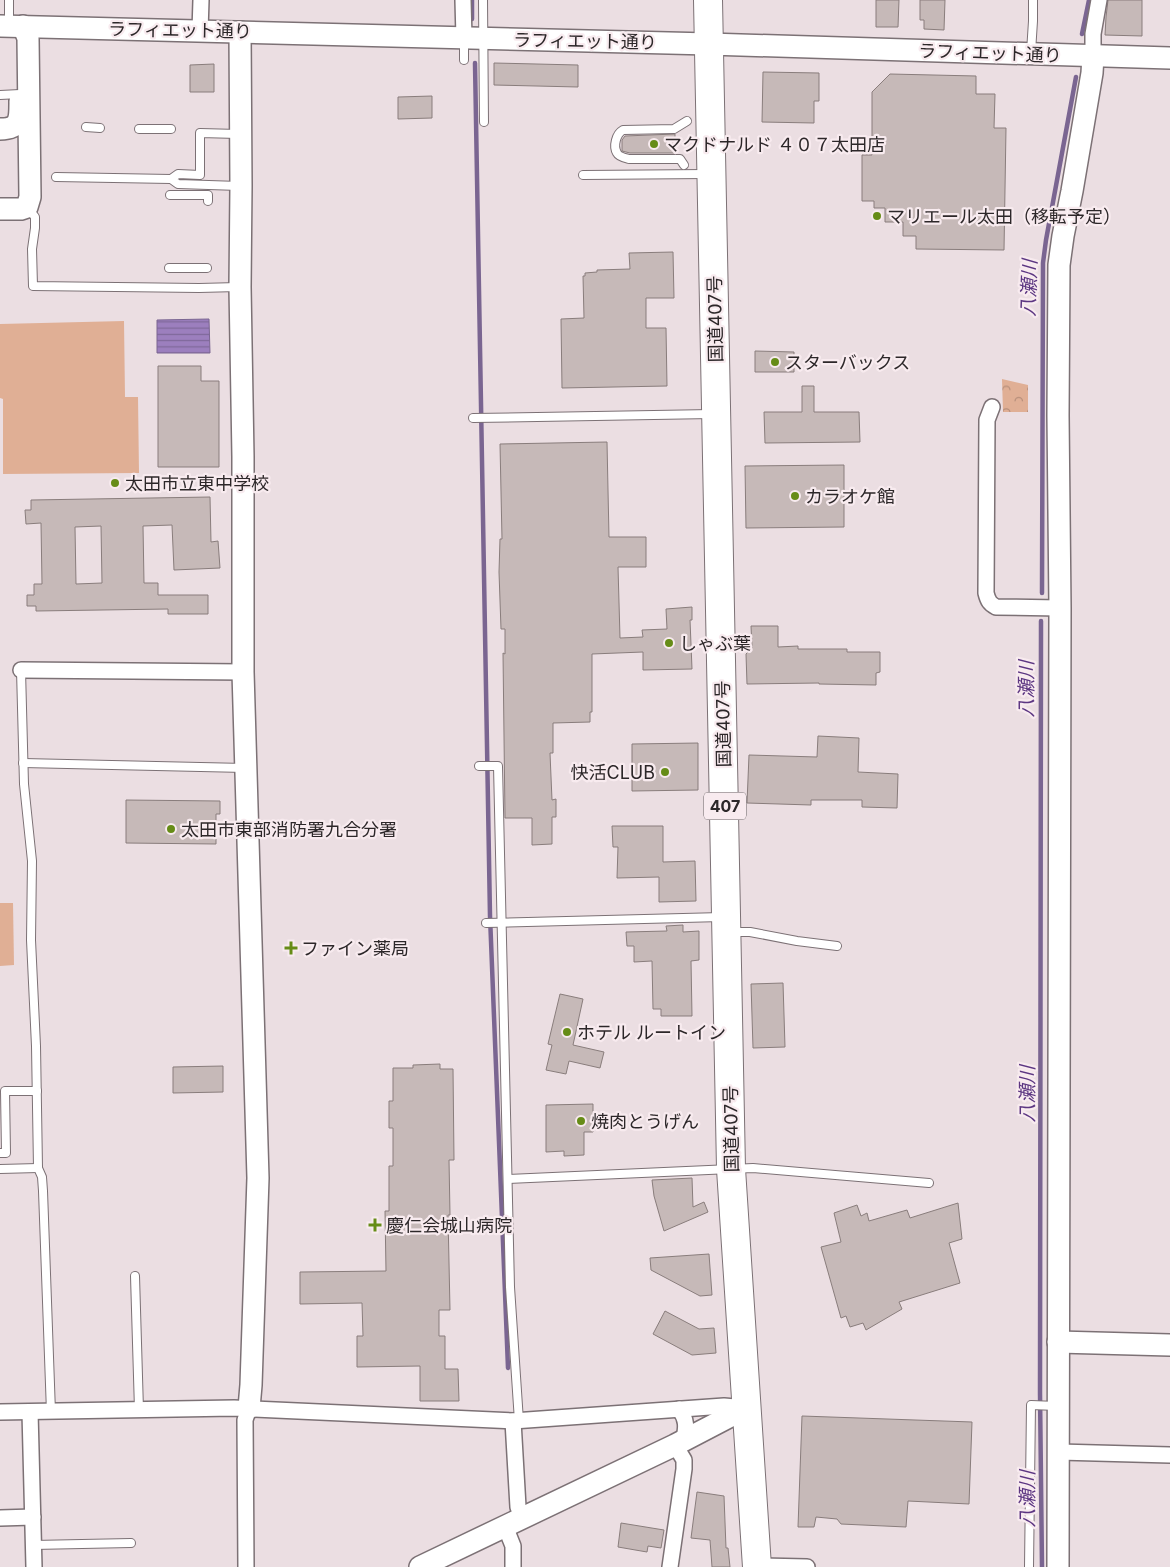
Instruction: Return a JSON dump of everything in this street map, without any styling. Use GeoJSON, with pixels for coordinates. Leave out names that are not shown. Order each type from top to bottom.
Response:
{"type":"FeatureCollection","features":[{"type":"Feature","properties":{"kind":"highway","name":"国道407号"},"geometry":{"type":"LineString","coordinates":[[708,0],[731,1169],[757,1567]]}},
{"type":"Feature","properties":{"kind":"street"},"geometry":{"type":"LineString","coordinates":[[200,31],[201,0]]}},
{"type":"Feature","properties":{"kind":"street"},"geometry":{"type":"LineString","coordinates":[[463,0],[474,38]]}},
{"type":"Feature","properties":{"kind":"street"},"geometry":{"type":"LineString","coordinates":[[1058,1567],[1059,1452],[1054,1406],[1058,1342],[1060,608],[1058,424],[1060,265],[1063,236],[1092,73],[1093,34],[1099,0]]}},
{"type":"Feature","properties":{"kind":"street","name":"ラフィエット通り"},"geometry":{"type":"LineString","coordinates":[[11,26],[1170,58]]}},
{"type":"Feature","properties":{"kind":"street"},"geometry":{"type":"LineString","coordinates":[[0,129],[8,129],[18,123],[20,118],[10,95],[18,39],[11,26]]}},
{"type":"Feature","properties":{"kind":"street"},"geometry":{"type":"LineString","coordinates":[[0,209],[21,209],[27,207],[30,197],[28,38],[11,26]]}},
{"type":"Feature","properties":{"kind":"street"},"geometry":{"type":"LineString","coordinates":[[240,32],[243,672],[258,1178],[251,1385],[245,1420],[246,1567]]}},
{"type":"Feature","properties":{"kind":"street"},"geometry":{"type":"LineString","coordinates":[[992,407],[987,420],[986,593],[988,600],[990,604],[996,607],[1060,608]]}},
{"type":"Feature","properties":{"kind":"street"},"geometry":{"type":"LineString","coordinates":[[21,670],[243,672]]}},
{"type":"Feature","properties":{"kind":"street"},"geometry":{"type":"LineString","coordinates":[[1058,1342],[1170,1345]]}},
{"type":"Feature","properties":{"kind":"street"},"geometry":{"type":"LineString","coordinates":[[0,1412],[248,1408],[516,1421],[724,1406],[746,1408]]}},
{"type":"Feature","properties":{"kind":"street"},"geometry":{"type":"LineString","coordinates":[[420,1567],[679,1443],[746,1408]]}},
{"type":"Feature","properties":{"kind":"street"},"geometry":{"type":"LineString","coordinates":[[670,1567],[684,1469],[684,1460],[679,1443],[686,1431],[686,1424],[685,1418],[679,1409]]}},
{"type":"Feature","properties":{"kind":"street"},"geometry":{"type":"LineString","coordinates":[[30,1412],[34,1567]]}},
{"type":"Feature","properties":{"kind":"street"},"geometry":{"type":"LineString","coordinates":[[513,1567],[514,1522],[518,1508],[516,1421]]}},
{"type":"Feature","properties":{"kind":"street"},"geometry":{"type":"LineString","coordinates":[[1059,1452],[1170,1454]]}},
{"type":"Feature","properties":{"kind":"street"},"geometry":{"type":"LineString","coordinates":[[0,1518],[33,1517]]}},
{"type":"Feature","properties":{"kind":"street"},"geometry":{"type":"LineString","coordinates":[[757,1567],[807,1567]]}},
{"type":"Feature","properties":{"kind":"lane"},"geometry":{"type":"LineString","coordinates":[[9,0],[11,26]]}},
{"type":"Feature","properties":{"kind":"lane"},"geometry":{"type":"LineString","coordinates":[[464,60],[474,38],[483,0]]}},
{"type":"Feature","properties":{"kind":"lane"},"geometry":{"type":"LineString","coordinates":[[1030,54],[1033,0]]}},
{"type":"Feature","properties":{"kind":"lane"},"geometry":{"type":"LineString","coordinates":[[474,38],[484,122]]}},
{"type":"Feature","properties":{"kind":"lane"},"geometry":{"type":"LineString","coordinates":[[684,165],[680,159],[622,158],[617,154],[616,142],[619,132],[623,130],[674,129],[687,121]]}},
{"type":"Feature","properties":{"kind":"lane"},"geometry":{"type":"LineString","coordinates":[[86,127],[100,128]]}},
{"type":"Feature","properties":{"kind":"lane"},"geometry":{"type":"LineString","coordinates":[[138,129],[171,129]]}},
{"type":"Feature","properties":{"kind":"lane"},"geometry":{"type":"LineString","coordinates":[[170,179],[178,174],[200,175],[200,133],[241,134]]}},
{"type":"Feature","properties":{"kind":"lane"},"geometry":{"type":"LineString","coordinates":[[583,175],[712,174]]}},
{"type":"Feature","properties":{"kind":"lane"},"geometry":{"type":"LineString","coordinates":[[56,177],[170,179],[178,184],[241,186]]}},
{"type":"Feature","properties":{"kind":"lane"},"geometry":{"type":"LineString","coordinates":[[170,195],[208,195],[208,201]]}},
{"type":"Feature","properties":{"kind":"lane"},"geometry":{"type":"LineString","coordinates":[[27,207],[35,217],[32,249],[33,286],[240,287]]}},
{"type":"Feature","properties":{"kind":"lane"},"geometry":{"type":"LineString","coordinates":[[169,268],[207,268]]}},
{"type":"Feature","properties":{"kind":"lane"},"geometry":{"type":"LineString","coordinates":[[474,418],[716,414]]}},
{"type":"Feature","properties":{"kind":"lane"},"geometry":{"type":"LineString","coordinates":[[21,670],[24,763],[32,861],[32,940],[38,1168],[42,1176],[43,1191],[51,1412]]}},
{"type":"Feature","properties":{"kind":"lane"},"geometry":{"type":"LineString","coordinates":[[24,763],[245,768]]}},
{"type":"Feature","properties":{"kind":"lane"},"geometry":{"type":"LineString","coordinates":[[481,766],[498,766],[499,923],[516,1421]]}},
{"type":"Feature","properties":{"kind":"lane"},"geometry":{"type":"LineString","coordinates":[[486,923],[727,925],[750,932],[797,941],[837,946]]}},
{"type":"Feature","properties":{"kind":"lane"},"geometry":{"type":"LineString","coordinates":[[0,1153],[6,1153],[5,1091],[37,1091]]}},
{"type":"Feature","properties":{"kind":"lane"},"geometry":{"type":"LineString","coordinates":[[0,1169],[38,1168]]}},
{"type":"Feature","properties":{"kind":"lane"},"geometry":{"type":"LineString","coordinates":[[508,1179],[753,1168],[929,1183]]}},
{"type":"Feature","properties":{"kind":"lane"},"geometry":{"type":"LineString","coordinates":[[135,1276],[139,1410]]}},
{"type":"Feature","properties":{"kind":"lane"},"geometry":{"type":"LineString","coordinates":[[1029,1567],[1031,1405],[1054,1406]]}},
{"type":"Feature","properties":{"kind":"lane"},"geometry":{"type":"LineString","coordinates":[[33,1546],[131,1543]]}},
{"type":"Feature","properties":{"kind":"green space"},"geometry":{"type":"Polygon","coordinates":[[[124,321],[125,397],[138,397],[139,473],[3,474],[0,324],[124,321]]]}},
{"type":"Feature","properties":{"kind":"green space"},"geometry":{"type":"Polygon","coordinates":[[[1002,379],[1028,385],[1028,412],[1003,412],[1002,379]]]}},
{"type":"Feature","properties":{"kind":"green space"},"geometry":{"type":"Polygon","coordinates":[[[0,903],[13,903],[14,965],[0,966],[0,903]]]}},
{"type":"Feature","properties":{"kind":"shaded area"},"geometry":{"type":"Polygon","coordinates":[[[209,319],[210,353],[157,353],[157,320],[209,319]]]}},
{"type":"Feature","properties":{"kind":"building"},"geometry":{"type":"Polygon","coordinates":[[[876,0],[899,0],[898,27],[876,27],[876,0]]]}},
{"type":"Feature","properties":{"kind":"building"},"geometry":{"type":"Polygon","coordinates":[[[920,0],[945,0],[944,30],[924,29],[924,20],[920,20],[920,0]]]}},
{"type":"Feature","properties":{"kind":"building"},"geometry":{"type":"Polygon","coordinates":[[[1108,0],[1142,0],[1142,36],[1105,35],[1108,0]]]}},
{"type":"Feature","properties":{"kind":"building"},"geometry":{"type":"Polygon","coordinates":[[[494,63],[578,65],[578,87],[494,85],[494,63]]]}},
{"type":"Feature","properties":{"kind":"building"},"geometry":{"type":"Polygon","coordinates":[[[214,64],[214,92],[190,92],[190,65],[214,64]]]}},
{"type":"Feature","properties":{"kind":"building"},"geometry":{"type":"Polygon","coordinates":[[[763,72],[819,73],[819,101],[814,101],[814,123],[762,122],[763,72]]]}},
{"type":"Feature","properties":{"kind":"building"},"geometry":{"type":"Polygon","coordinates":[[[890,74],[976,76],[976,94],[995,94],[994,128],[1006,128],[1004,250],[916,249],[916,236],[903,236],[903,222],[885,222],[885,208],[874,208],[874,201],[862,201],[862,155],[872,155],[872,92],[890,74]]]}},
{"type":"Feature","properties":{"kind":"building"},"geometry":{"type":"Polygon","coordinates":[[[432,96],[432,118],[398,119],[398,97],[432,96]]]}},
{"type":"Feature","properties":{"kind":"building"},"geometry":{"type":"Polygon","coordinates":[[[675,134],[675,153],[630,153],[622,151],[622,140],[625,136],[675,134]]]}},
{"type":"Feature","properties":{"kind":"building"},"geometry":{"type":"Polygon","coordinates":[[[673,252],[674,298],[646,298],[646,328],[666,328],[667,386],[562,388],[561,319],[584,318],[583,276],[585,276],[585,273],[597,272],[597,270],[630,269],[629,253],[673,252]]]}},
{"type":"Feature","properties":{"kind":"building","name":"スターバックス"},"geometry":{"type":"Polygon","coordinates":[[[755,351],[794,352],[794,372],[755,372],[755,351]]]}},
{"type":"Feature","properties":{"kind":"building"},"geometry":{"type":"Polygon","coordinates":[[[158,366],[201,366],[201,381],[219,381],[219,467],[158,467],[158,366]]]}},
{"type":"Feature","properties":{"kind":"building"},"geometry":{"type":"Polygon","coordinates":[[[802,386],[814,386],[814,412],[859,412],[860,442],[765,443],[764,412],[802,412],[802,386]]]}},
{"type":"Feature","properties":{"kind":"building"},"geometry":{"type":"Polygon","coordinates":[[[607,442],[609,537],[646,537],[646,567],[618,567],[620,638],[643,637],[642,630],[667,629],[666,609],[692,607],[692,620],[690,620],[692,669],[643,670],[643,652],[592,654],[592,712],[590,712],[590,722],[553,723],[553,753],[550,753],[552,800],[556,799],[556,817],[552,817],[552,844],[532,845],[532,818],[505,818],[503,653],[505,654],[505,629],[501,629],[499,572],[500,539],[502,539],[500,444],[607,442]]]}},
{"type":"Feature","properties":{"kind":"building","name":"カラオケ館"},"geometry":{"type":"Polygon","coordinates":[[[844,465],[844,527],[746,528],[745,466],[844,465]]]}},
{"type":"Feature","properties":{"kind":"building"},"geometry":{"type":"Polygon","coordinates":[[[210,497],[211,542],[218,541],[220,568],[174,570],[172,525],[143,526],[144,583],[158,583],[158,595],[208,595],[208,614],[168,614],[168,609],[36,611],[36,606],[27,606],[27,595],[34,595],[34,584],[42,584],[41,523],[26,524],[25,510],[31,510],[31,500],[210,497]],[[101,526],[75,527],[76,584],[102,583],[101,526]]]}},
{"type":"Feature","properties":{"kind":"building"},"geometry":{"type":"Polygon","coordinates":[[[751,626],[778,626],[778,647],[798,646],[798,649],[847,649],[847,652],[880,652],[880,672],[876,673],[876,685],[819,683],[747,684],[746,654],[752,648],[751,626]]]}},
{"type":"Feature","properties":{"kind":"building"},"geometry":{"type":"Polygon","coordinates":[[[818,736],[859,738],[858,772],[898,774],[897,808],[862,807],[862,800],[811,800],[811,805],[747,803],[749,755],[817,757],[818,736]]]}},
{"type":"Feature","properties":{"kind":"building","name":"快活CLUB"},"geometry":{"type":"Polygon","coordinates":[[[698,743],[698,790],[632,791],[632,744],[698,743]]]}},
{"type":"Feature","properties":{"kind":"building","name":"太田市東部消防署九合分署"},"geometry":{"type":"Polygon","coordinates":[[[126,800],[220,801],[220,814],[216,814],[216,844],[126,843],[126,800]]]}},
{"type":"Feature","properties":{"kind":"building"},"geometry":{"type":"Polygon","coordinates":[[[612,826],[663,826],[663,862],[695,861],[696,901],[659,902],[659,877],[617,878],[618,847],[613,847],[612,826]]]}},
{"type":"Feature","properties":{"kind":"building"},"geometry":{"type":"Polygon","coordinates":[[[683,925],[683,932],[699,931],[699,960],[691,961],[692,1016],[661,1016],[661,1009],[653,1009],[652,961],[634,962],[634,946],[627,946],[626,932],[667,931],[666,926],[683,925]]]}},
{"type":"Feature","properties":{"kind":"building"},"geometry":{"type":"Polygon","coordinates":[[[783,983],[785,1047],[753,1048],[751,984],[783,983]]]}},
{"type":"Feature","properties":{"kind":"building"},"geometry":{"type":"Polygon","coordinates":[[[560,994],[583,999],[573,1045],[604,1052],[600,1068],[569,1061],[566,1074],[546,1070],[552,1045],[548,1044],[560,994]]]}},
{"type":"Feature","properties":{"kind":"building"},"geometry":{"type":"Polygon","coordinates":[[[440,1064],[440,1069],[453,1069],[454,1160],[449,1160],[450,1310],[439,1310],[439,1336],[445,1336],[445,1369],[458,1369],[459,1401],[420,1401],[420,1366],[357,1367],[357,1336],[363,1336],[362,1303],[300,1304],[300,1272],[386,1271],[385,1211],[389,1211],[389,1166],[393,1166],[393,1128],[389,1128],[389,1101],[393,1101],[393,1068],[413,1068],[413,1065],[440,1064]]]}},
{"type":"Feature","properties":{"kind":"building"},"geometry":{"type":"Polygon","coordinates":[[[223,1066],[223,1092],[173,1093],[173,1067],[223,1066]]]}},
{"type":"Feature","properties":{"kind":"building"},"geometry":{"type":"Polygon","coordinates":[[[593,1104],[593,1132],[584,1132],[584,1155],[564,1156],[564,1151],[546,1152],[546,1105],[593,1104]]]}},
{"type":"Feature","properties":{"kind":"building"},"geometry":{"type":"Polygon","coordinates":[[[692,1178],[693,1207],[704,1202],[708,1212],[664,1231],[654,1196],[652,1180],[692,1178]]]}},
{"type":"Feature","properties":{"kind":"building"},"geometry":{"type":"Polygon","coordinates":[[[958,1203],[962,1239],[949,1243],[960,1283],[899,1302],[902,1309],[866,1330],[863,1323],[850,1327],[846,1316],[841,1318],[821,1247],[841,1242],[834,1213],[857,1205],[861,1216],[867,1213],[869,1221],[907,1210],[910,1218],[958,1203]]]}},
{"type":"Feature","properties":{"kind":"building"},"geometry":{"type":"Polygon","coordinates":[[[709,1254],[712,1295],[700,1296],[651,1270],[650,1258],[709,1254]]]}},
{"type":"Feature","properties":{"kind":"building"},"geometry":{"type":"Polygon","coordinates":[[[665,1311],[699,1329],[714,1328],[716,1353],[692,1355],[653,1334],[665,1311]]]}},
{"type":"Feature","properties":{"kind":"building"},"geometry":{"type":"Polygon","coordinates":[[[802,1416],[972,1422],[969,1504],[908,1501],[906,1527],[841,1524],[837,1519],[816,1517],[814,1527],[798,1527],[802,1416]]]}},
{"type":"Feature","properties":{"kind":"building"},"geometry":{"type":"Polygon","coordinates":[[[697,1492],[724,1496],[726,1548],[728,1548],[730,1567],[712,1567],[710,1540],[691,1538],[697,1492]]]}},
{"type":"Feature","properties":{"kind":"building"},"geometry":{"type":"Polygon","coordinates":[[[621,1523],[664,1530],[661,1548],[648,1546],[647,1552],[618,1547],[621,1523]]]}},
{"type":"Feature","properties":{"kind":"waterway"},"geometry":{"type":"LineString","coordinates":[[472,0],[472,19]]}},
{"type":"Feature","properties":{"kind":"waterway","name":"八瀬川"},"geometry":{"type":"LineString","coordinates":[[1082,34],[1089,0]]}},
{"type":"Feature","properties":{"kind":"waterway"},"geometry":{"type":"LineString","coordinates":[[475,63],[490,916],[508,1368]]}},
{"type":"Feature","properties":{"kind":"waterway","name":"八瀬川"},"geometry":{"type":"LineString","coordinates":[[1042,593],[1043,263],[1076,77]]}},
{"type":"Feature","properties":{"kind":"waterway","name":"八瀬川"},"geometry":{"type":"LineString","coordinates":[[1041,621],[1040,1393],[1042,1567]]}},
{"type":"Feature","properties":{"kind":"place","name":"マクドナルド ４０７太田店"},"geometry":{"type":"Point","coordinates":[654,144]}},
{"type":"Feature","properties":{"kind":"place","name":"マリエール太田（移転予定）"},"geometry":{"type":"Point","coordinates":[877,216]}},
{"type":"Feature","properties":{"kind":"place","name":"スターバックス"},"geometry":{"type":"Point","coordinates":[775,362]}},
{"type":"Feature","properties":{"kind":"place","name":"太田市立東中学校"},"geometry":{"type":"Point","coordinates":[115,483]}},
{"type":"Feature","properties":{"kind":"place","name":"カラオケ館"},"geometry":{"type":"Point","coordinates":[795,496]}},
{"type":"Feature","properties":{"kind":"place","name":"しゃぶ葉"},"geometry":{"type":"Point","coordinates":[669,643]}},
{"type":"Feature","properties":{"kind":"place","name":"快活CLUB"},"geometry":{"type":"Point","coordinates":[665,772]}},
{"type":"Feature","properties":{"kind":"place","name":"太田市東部消防署九合分署"},"geometry":{"type":"Point","coordinates":[171,829]}},
{"type":"Feature","properties":{"kind":"place","name":"ファイン薬局"},"geometry":{"type":"Point","coordinates":[291,948]}},
{"type":"Feature","properties":{"kind":"place","name":"ホテル ルートイン"},"geometry":{"type":"Point","coordinates":[567,1032]}},
{"type":"Feature","properties":{"kind":"place","name":"焼肉とうげん"},"geometry":{"type":"Point","coordinates":[581,1121]}},
{"type":"Feature","properties":{"kind":"place","name":"慶仁会城山病院"},"geometry":{"type":"Point","coordinates":[375,1225]}}]}
